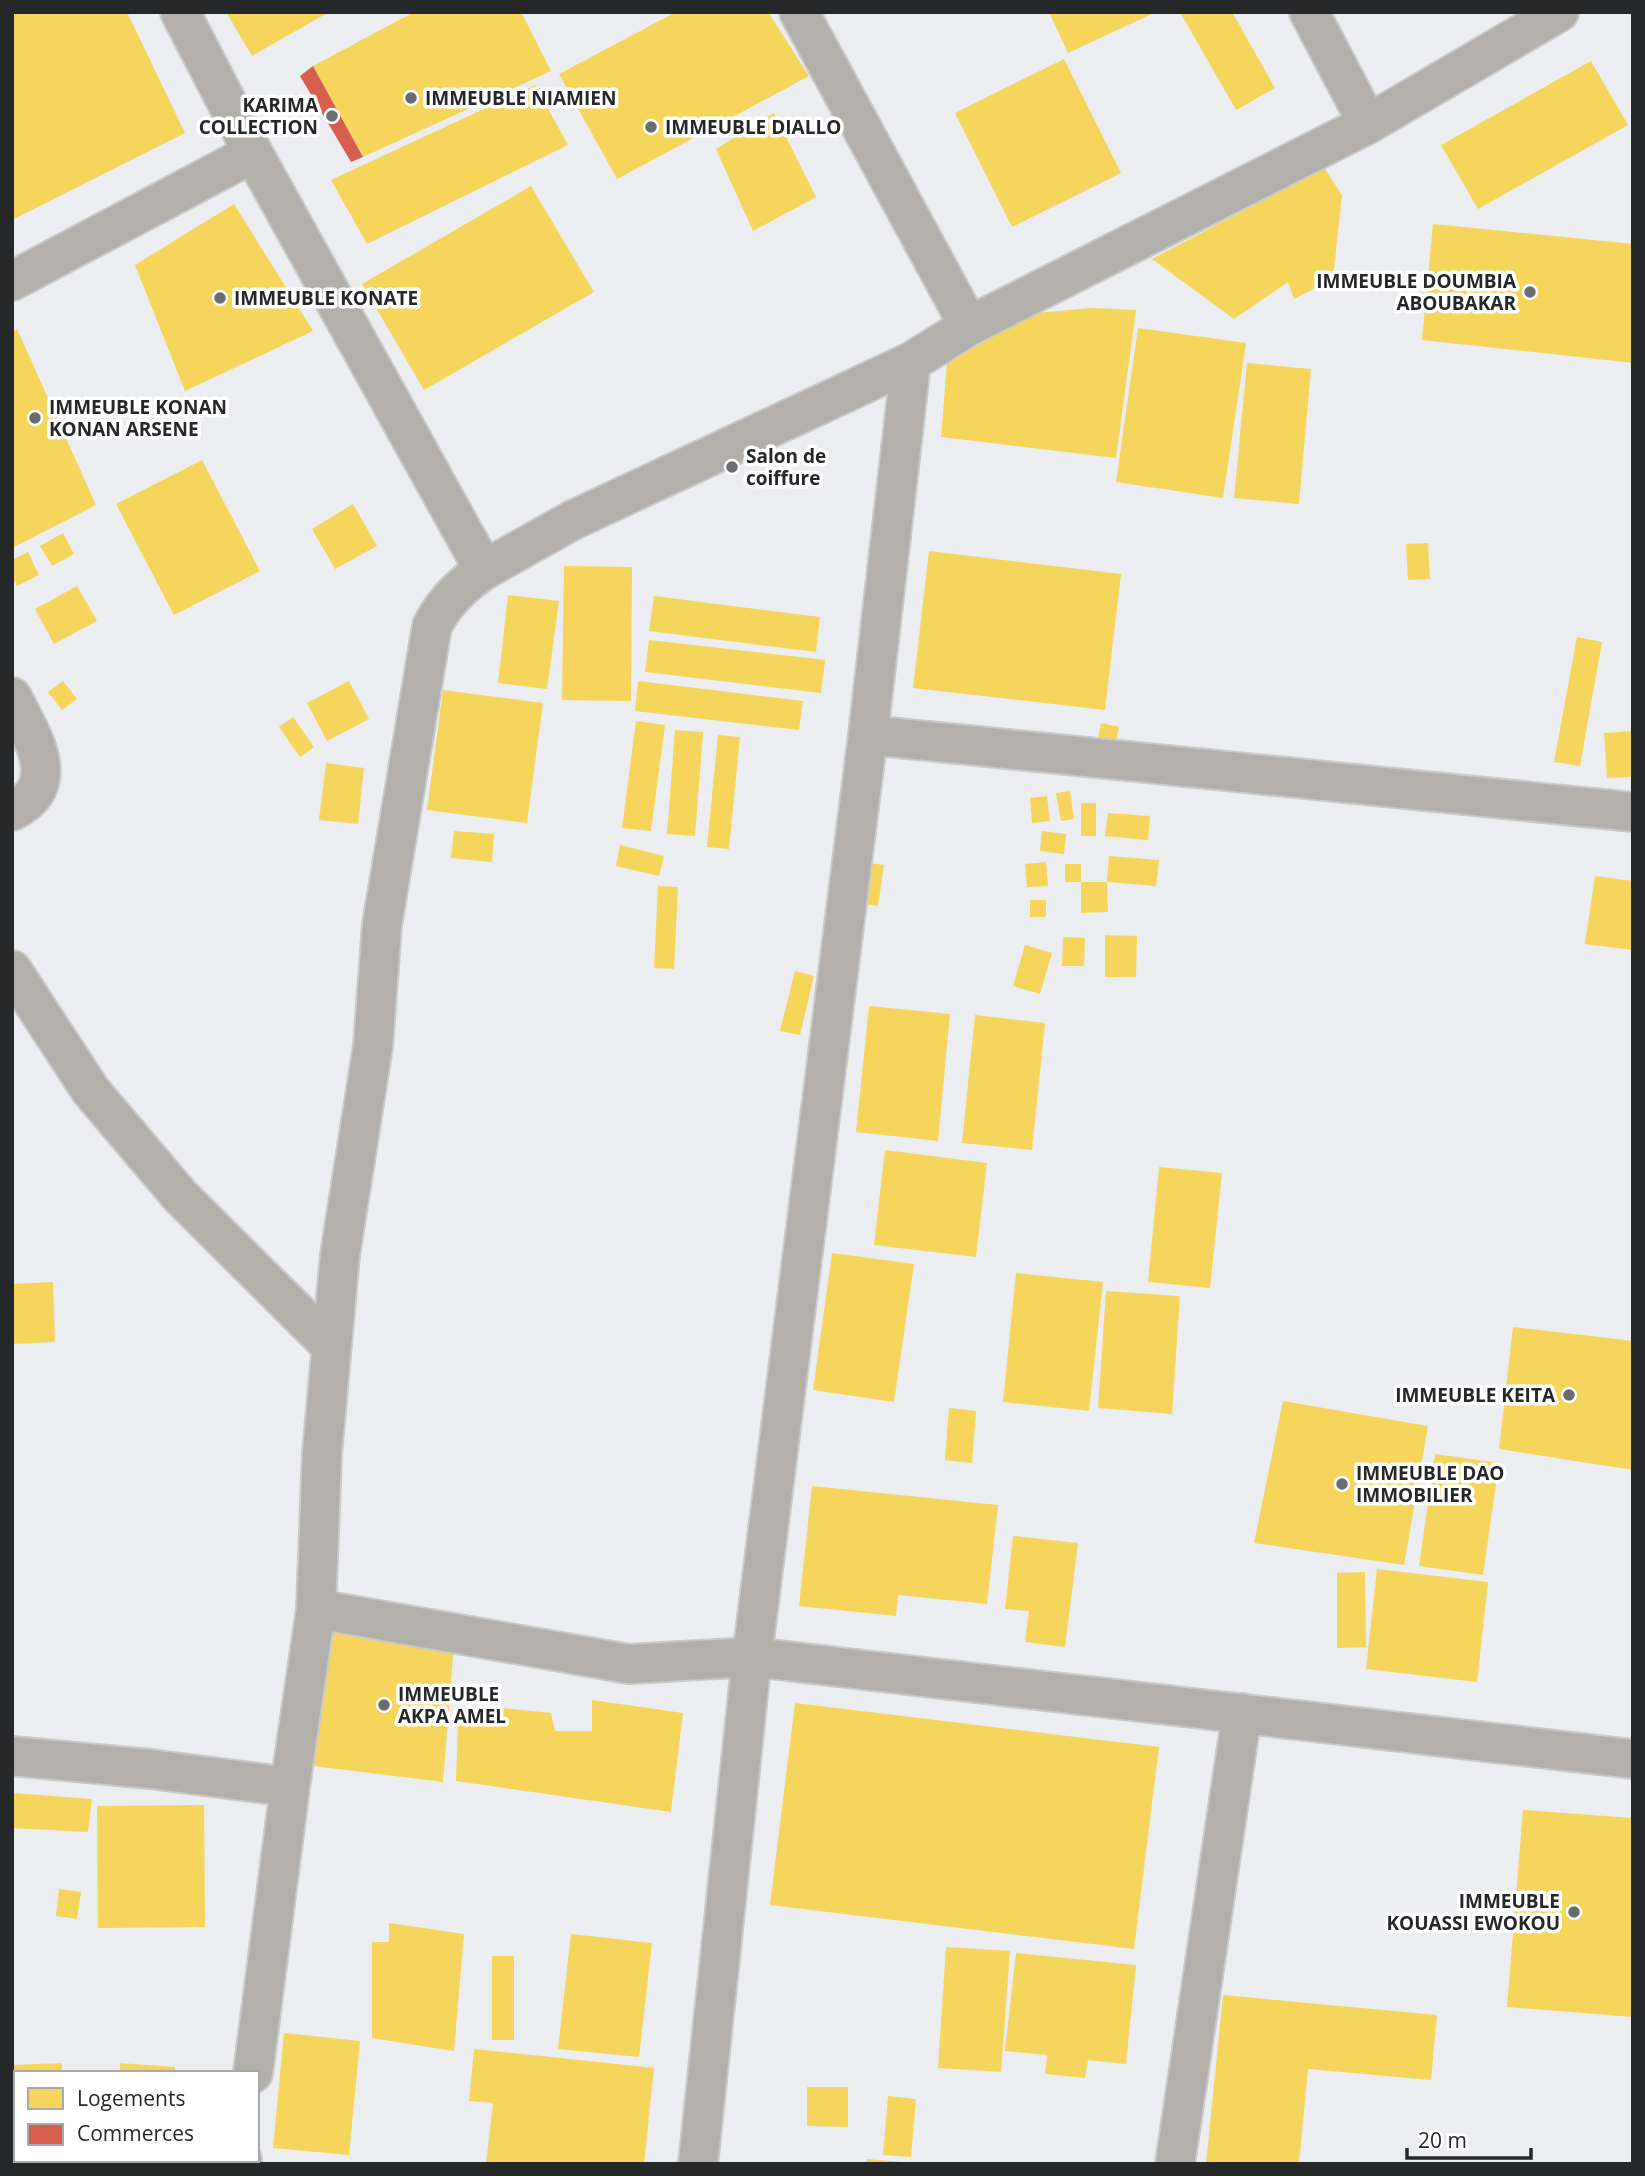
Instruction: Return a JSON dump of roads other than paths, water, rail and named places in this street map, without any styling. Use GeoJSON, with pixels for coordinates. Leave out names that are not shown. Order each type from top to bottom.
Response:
{"type":"FeatureCollection","features":[{"type":"Feature","properties":{"kind":"street"},"geometry":{"type":"LineString","coordinates":[[180,12],[253,153],[484,570]]}},
{"type":"Feature","properties":{"kind":"street"},"geometry":{"type":"LineString","coordinates":[[799,12],[969,326]]}},
{"type":"Feature","properties":{"kind":"street"},"geometry":{"type":"LineString","coordinates":[[1309,12],[1368,124]]}},
{"type":"Feature","properties":{"kind":"street"},"geometry":{"type":"LineString","coordinates":[[253,2071],[316,1609],[322,1454],[331,1346],[340,1255],[373,1046],[382,925],[432,626],[441,609],[459,588],[484,570],[573,520],[911,362],[969,326],[1368,124],[1559,12]]}},
{"type":"Feature","properties":{"kind":"street"},"geometry":{"type":"LineString","coordinates":[[12,281],[253,153]]}},
{"type":"Feature","properties":{"kind":"street"},"geometry":{"type":"LineString","coordinates":[[698,2164],[752,1657],[868,735],[911,362]]}},
{"type":"Feature","properties":{"kind":"street"},"geometry":{"type":"LineString","coordinates":[[12,697],[39,752],[42,777],[28,803],[12,811]]}},
{"type":"Feature","properties":{"kind":"street"},"geometry":{"type":"LineString","coordinates":[[868,735],[1633,813]]}},
{"type":"Feature","properties":{"kind":"street"},"geometry":{"type":"LineString","coordinates":[[12,971],[90,1091],[181,1197],[331,1346]]}},
{"type":"Feature","properties":{"kind":"street"},"geometry":{"type":"LineString","coordinates":[[316,1609],[629,1664],[752,1657],[1633,1759]]}},
{"type":"Feature","properties":{"kind":"street"},"geometry":{"type":"LineString","coordinates":[[1175,2164],[1242,1713]]}},
{"type":"Feature","properties":{"kind":"street"},"geometry":{"type":"LineString","coordinates":[[12,1756],[139,1768],[290,1787]]}},
{"type":"Feature","properties":{"kind":"place","name":"IMMEUBLE NIAMIEN"},"geometry":{"type":"Point","coordinates":[411,98]}},
{"type":"Feature","properties":{"kind":"place","name":"KARIMA COLLECTION"},"geometry":{"type":"Point","coordinates":[332,116]}},
{"type":"Feature","properties":{"kind":"place","name":"IMMEUBLE DIALLO"},"geometry":{"type":"Point","coordinates":[651,127]}},
{"type":"Feature","properties":{"kind":"place","name":"IMMEUBLE DOUMBIA ABOUBAKAR"},"geometry":{"type":"Point","coordinates":[1530,292]}},
{"type":"Feature","properties":{"kind":"place","name":"IMMEUBLE KONATE"},"geometry":{"type":"Point","coordinates":[220,298]}},
{"type":"Feature","properties":{"kind":"place","name":"IMMEUBLE KONAN KONAN ARSENE"},"geometry":{"type":"Point","coordinates":[35,418]}},
{"type":"Feature","properties":{"kind":"place","name":"Salon de coiffure"},"geometry":{"type":"Point","coordinates":[732,467]}},
{"type":"Feature","properties":{"kind":"place","name":"IMMEUBLE KEITA"},"geometry":{"type":"Point","coordinates":[1569,1395]}},
{"type":"Feature","properties":{"kind":"place","name":"IMMEUBLE DAO IMMOBILIER"},"geometry":{"type":"Point","coordinates":[1342,1484]}},
{"type":"Feature","properties":{"kind":"place","name":"IMMEUBLE AKPA AMEL"},"geometry":{"type":"Point","coordinates":[384,1705]}},
{"type":"Feature","properties":{"kind":"place","name":"IMMEUBLE KOUASSI EWOKOU"},"geometry":{"type":"Point","coordinates":[1574,1912]}}]}
